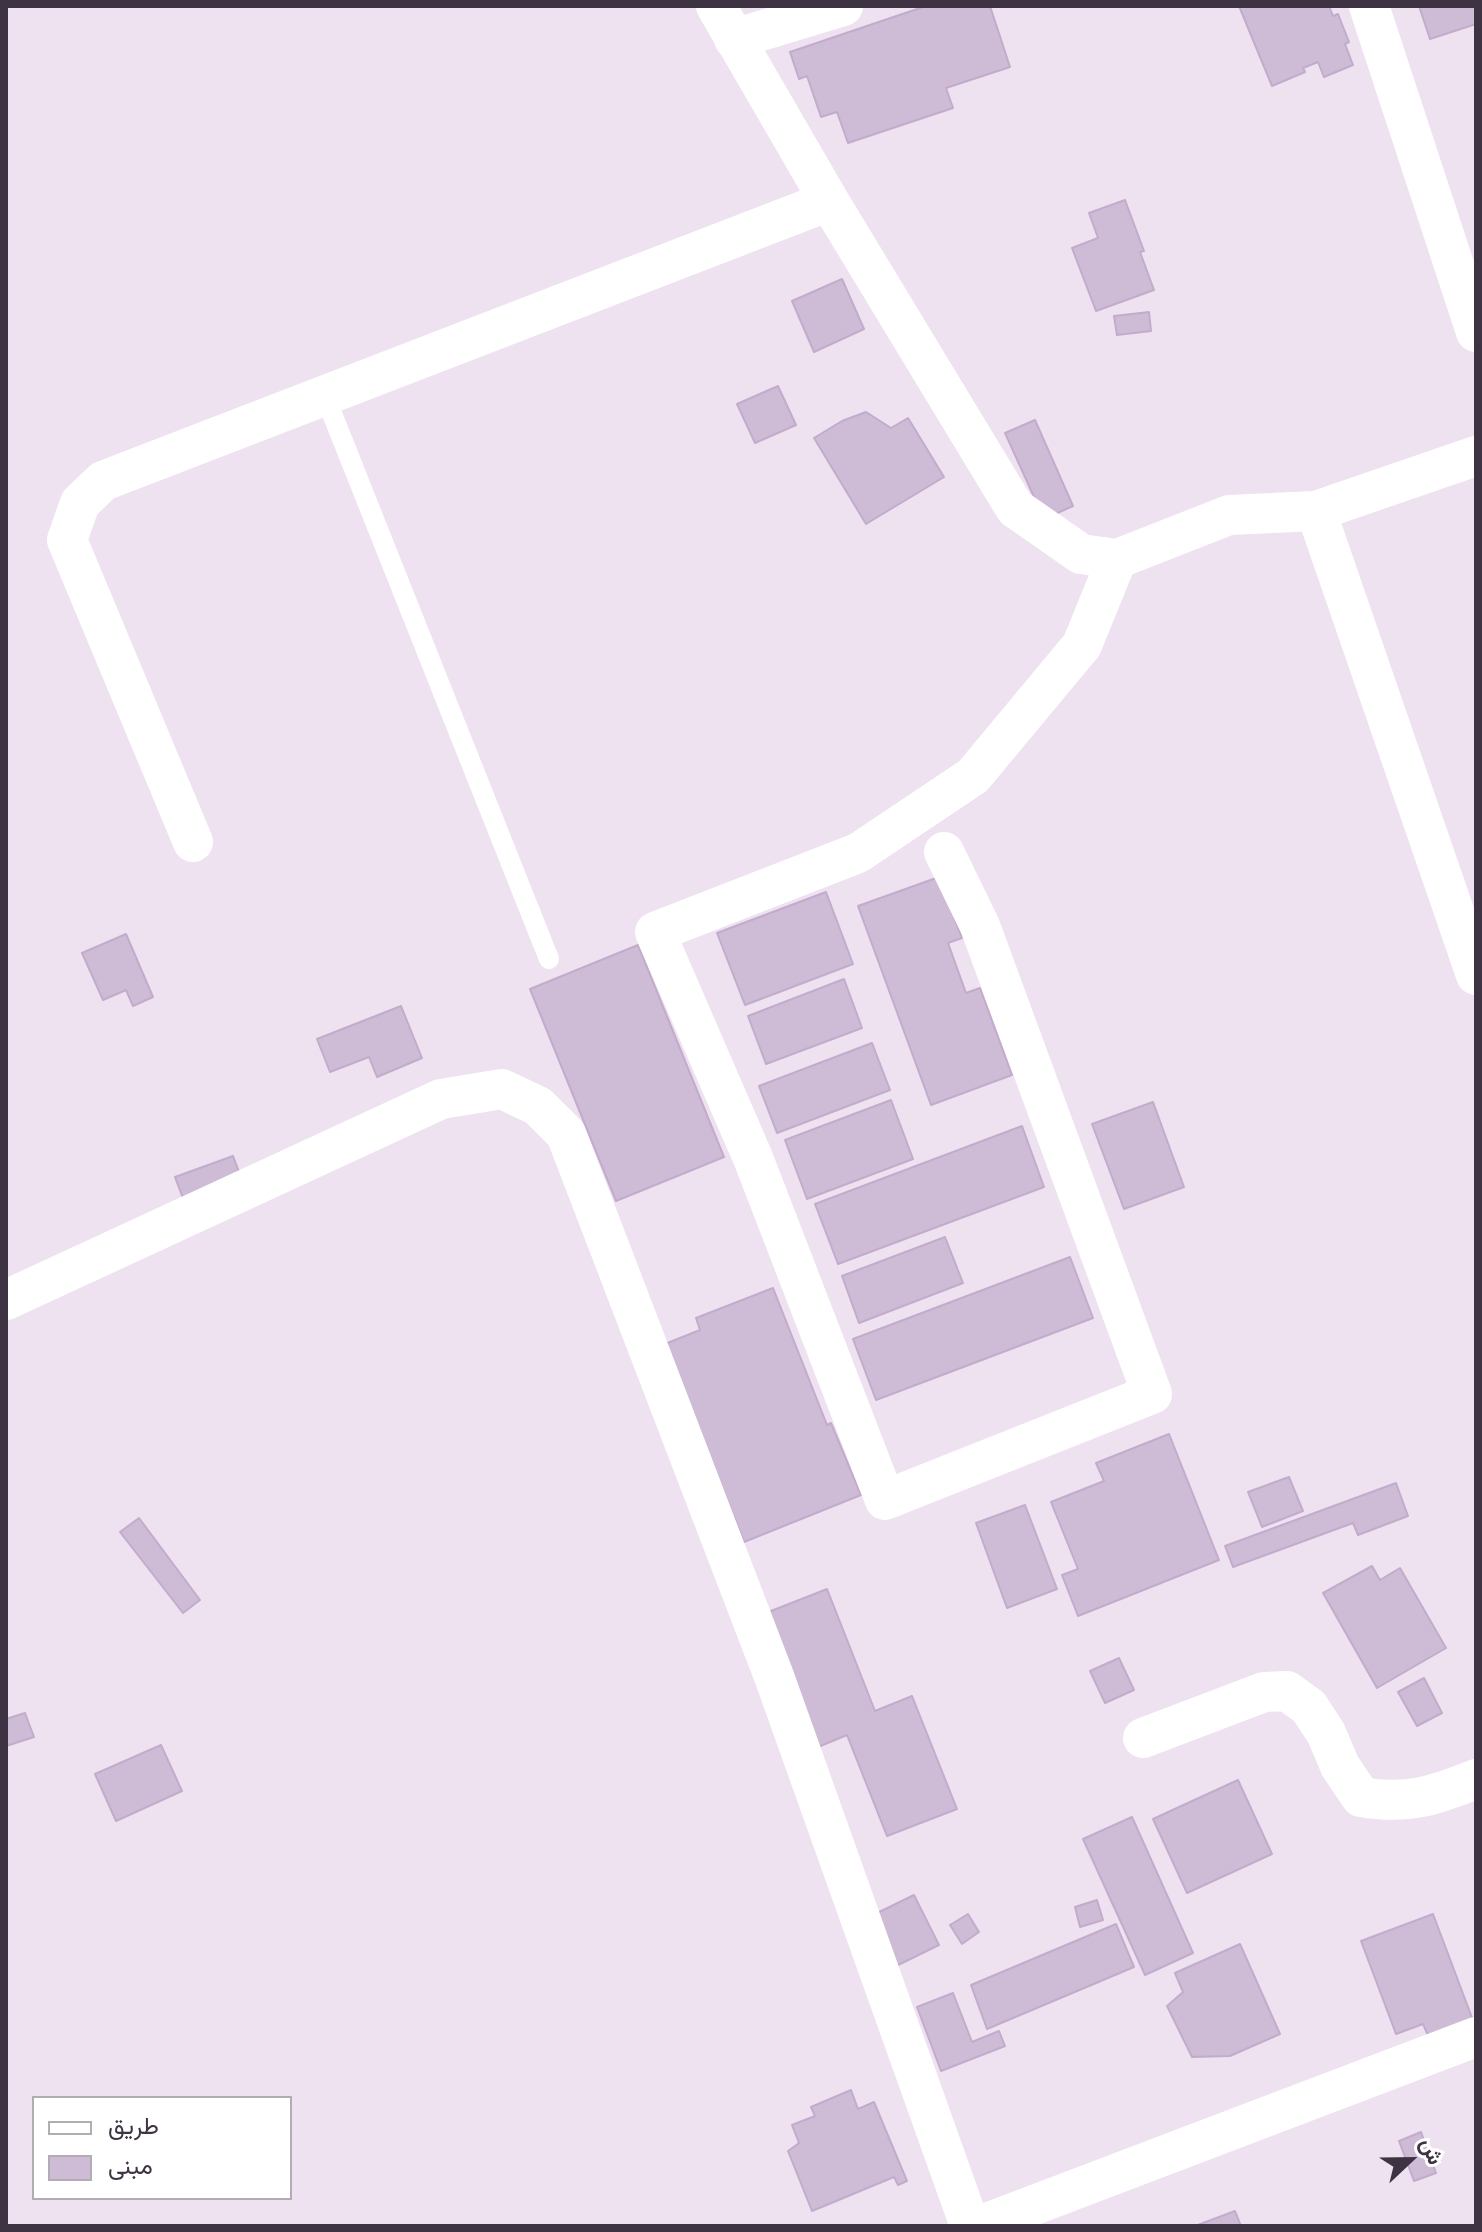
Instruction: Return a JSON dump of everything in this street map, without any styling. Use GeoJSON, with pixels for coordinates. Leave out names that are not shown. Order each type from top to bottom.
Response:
{"type":"FeatureCollection","features":[{"type":"Feature","properties":{"kind":"street"},"geometry":{"type":"LineString","coordinates":[[843,6],[725,23],[1015,508],[1099,556],[1229,515],[1316,511],[1476,456]]}},
{"type":"Feature","properties":{"kind":"street"},"geometry":{"type":"LineString","coordinates":[[1369,6],[1476,332]]}},
{"type":"Feature","properties":{"kind":"street"},"geometry":{"type":"LineString","coordinates":[[193,842],[67,540],[80,503],[103,481],[829,201]]}},
{"type":"Feature","properties":{"kind":"street"},"geometry":{"type":"LineString","coordinates":[[1316,511],[1476,975]]}},
{"type":"Feature","properties":{"kind":"street"},"geometry":{"type":"LineString","coordinates":[[944,852],[980,926],[1152,1394],[885,1500],[753,1158],[655,932],[858,853],[973,776],[1082,645],[1100,600],[1099,556]]}},
{"type":"Feature","properties":{"kind":"street"},"geometry":{"type":"LineString","coordinates":[[6,1300],[441,1099],[502,1089],[538,1106],[566,1134],[775,1679],[970,2226]]}},
{"type":"Feature","properties":{"kind":"street"},"geometry":{"type":"LineString","coordinates":[[1143,1738],[1264,1692],[1287,1691],[1309,1707],[1326,1733],[1340,1766],[1361,1797],[1390,1802],[1436,1795],[1476,1779]]}},
{"type":"Feature","properties":{"kind":"street"},"geometry":{"type":"LineString","coordinates":[[979,2226],[1476,2037]]}},
{"type":"Feature","properties":{"kind":"lane"},"geometry":{"type":"LineString","coordinates":[[325,396],[549,959]]}},
{"type":"Feature","properties":{"kind":"building"},"geometry":{"type":"Polygon","coordinates":[[[926,6],[990,6],[1010,67],[946,88],[953,108],[848,143],[837,112],[821,117],[807,76],[799,79],[790,52],[926,6]]]}},
{"type":"Feature","properties":{"kind":"building"},"geometry":{"type":"Polygon","coordinates":[[[1239,6],[1329,6],[1333,16],[1338,14],[1349,42],[1345,44],[1353,65],[1324,77],[1318,62],[1303,68],[1305,72],[1272,86],[1239,6]]]}},
{"type":"Feature","properties":{"kind":"building"},"geometry":{"type":"Polygon","coordinates":[[[1419,6],[1476,6],[1476,24],[1430,39],[1419,6]]]}},
{"type":"Feature","properties":{"kind":"building"},"geometry":{"type":"Polygon","coordinates":[[[1125,200],[1144,251],[1140,252],[1154,290],[1096,311],[1072,248],[1098,238],[1089,213],[1125,200]]]}},
{"type":"Feature","properties":{"kind":"building"},"geometry":{"type":"Polygon","coordinates":[[[842,279],[864,329],[814,352],[792,301],[842,279]]]}},
{"type":"Feature","properties":{"kind":"building"},"geometry":{"type":"Polygon","coordinates":[[[1149,312],[1151,331],[1117,335],[1114,316],[1149,312]]]}},
{"type":"Feature","properties":{"kind":"building"},"geometry":{"type":"Polygon","coordinates":[[[778,386],[796,425],[755,443],[737,404],[778,386]]]}},
{"type":"Feature","properties":{"kind":"building"},"geometry":{"type":"Polygon","coordinates":[[[866,412],[891,428],[908,418],[944,477],[866,524],[814,438],[842,421],[866,412]]]}},
{"type":"Feature","properties":{"kind":"building"},"geometry":{"type":"Polygon","coordinates":[[[1035,420],[1073,506],[1044,519],[1005,433],[1035,420]]]}},
{"type":"Feature","properties":{"kind":"building"},"geometry":{"type":"Polygon","coordinates":[[[939,877],[962,938],[948,943],[966,993],[980,988],[1012,1075],[931,1105],[858,906],[939,877]]]}},
{"type":"Feature","properties":{"kind":"building"},"geometry":{"type":"Polygon","coordinates":[[[826,892],[853,964],[745,1005],[717,933],[826,892]]]}},
{"type":"Feature","properties":{"kind":"building"},"geometry":{"type":"Polygon","coordinates":[[[126,934],[153,997],[133,1006],[126,990],[103,1000],[82,953],[126,934]]]}},
{"type":"Feature","properties":{"kind":"building"},"geometry":{"type":"Polygon","coordinates":[[[638,945],[724,1157],[616,1201],[530,989],[638,945]]]}},
{"type":"Feature","properties":{"kind":"building"},"geometry":{"type":"Polygon","coordinates":[[[844,979],[862,1028],[766,1064],[748,1016],[844,979]]]}},
{"type":"Feature","properties":{"kind":"building"},"geometry":{"type":"Polygon","coordinates":[[[401,1006],[422,1058],[377,1077],[369,1057],[330,1072],[317,1039],[401,1006]]]}},
{"type":"Feature","properties":{"kind":"building"},"geometry":{"type":"Polygon","coordinates":[[[872,1043],[890,1090],[777,1133],[759,1086],[872,1043]]]}},
{"type":"Feature","properties":{"kind":"building"},"geometry":{"type":"Polygon","coordinates":[[[891,1100],[913,1159],[807,1199],[785,1140],[891,1100]]]}},
{"type":"Feature","properties":{"kind":"building"},"geometry":{"type":"Polygon","coordinates":[[[1153,1102],[1184,1187],[1124,1209],[1092,1124],[1153,1102]]]}},
{"type":"Feature","properties":{"kind":"building"},"geometry":{"type":"Polygon","coordinates":[[[1022,1126],[1044,1187],[838,1264],[815,1204],[1022,1126]]]}},
{"type":"Feature","properties":{"kind":"building"},"geometry":{"type":"Polygon","coordinates":[[[233,1156],[251,1204],[193,1225],[175,1177],[233,1156]]]}},
{"type":"Feature","properties":{"kind":"building"},"geometry":{"type":"Polygon","coordinates":[[[945,1237],[963,1283],[859,1323],[842,1276],[945,1237]]]}},
{"type":"Feature","properties":{"kind":"building"},"geometry":{"type":"Polygon","coordinates":[[[1070,1257],[1093,1318],[876,1400],[853,1339],[1070,1257]]]}},
{"type":"Feature","properties":{"kind":"building"},"geometry":{"type":"Polygon","coordinates":[[[773,1288],[827,1425],[831,1423],[861,1495],[744,1542],[665,1344],[700,1330],[696,1318],[773,1288]]]}},
{"type":"Feature","properties":{"kind":"building"},"geometry":{"type":"Polygon","coordinates":[[[1169,1434],[1219,1560],[1078,1616],[1062,1575],[1078,1569],[1051,1502],[1104,1481],[1096,1463],[1169,1434]]]}},
{"type":"Feature","properties":{"kind":"building"},"geometry":{"type":"Polygon","coordinates":[[[1289,1477],[1303,1511],[1262,1527],[1248,1492],[1289,1477]]]}},
{"type":"Feature","properties":{"kind":"building"},"geometry":{"type":"Polygon","coordinates":[[[1396,1483],[1408,1516],[1358,1535],[1353,1523],[1233,1567],[1225,1546],[1396,1483]]]}},
{"type":"Feature","properties":{"kind":"building"},"geometry":{"type":"Polygon","coordinates":[[[1025,1505],[1057,1589],[1007,1608],[976,1523],[1025,1505]]]}},
{"type":"Feature","properties":{"kind":"building"},"geometry":{"type":"Polygon","coordinates":[[[139,1518],[200,1600],[183,1613],[120,1532],[139,1518]]]}},
{"type":"Feature","properties":{"kind":"building"},"geometry":{"type":"Polygon","coordinates":[[[1372,1566],[1380,1580],[1400,1568],[1446,1648],[1377,1688],[1323,1593],[1372,1566]]]}},
{"type":"Feature","properties":{"kind":"building"},"geometry":{"type":"Polygon","coordinates":[[[827,1589],[875,1711],[912,1696],[957,1809],[887,1836],[847,1735],[818,1747],[766,1613],[827,1589]]]}},
{"type":"Feature","properties":{"kind":"building"},"geometry":{"type":"Polygon","coordinates":[[[1119,1658],[1134,1690],[1105,1703],[1090,1671],[1119,1658]]]}},
{"type":"Feature","properties":{"kind":"building"},"geometry":{"type":"Polygon","coordinates":[[[1424,1678],[1442,1713],[1417,1726],[1398,1692],[1424,1678]]]}},
{"type":"Feature","properties":{"kind":"building"},"geometry":{"type":"Polygon","coordinates":[[[25,1713],[34,1737],[6,1746],[6,1719],[25,1713]]]}},
{"type":"Feature","properties":{"kind":"building"},"geometry":{"type":"Polygon","coordinates":[[[161,1745],[182,1791],[116,1821],[95,1774],[161,1745]]]}},
{"type":"Feature","properties":{"kind":"building"},"geometry":{"type":"Polygon","coordinates":[[[1238,1780],[1272,1854],[1187,1893],[1153,1819],[1238,1780]]]}},
{"type":"Feature","properties":{"kind":"building"},"geometry":{"type":"Polygon","coordinates":[[[1132,1817],[1193,1953],[1145,1975],[1083,1839],[1132,1817]]]}},
{"type":"Feature","properties":{"kind":"building"},"geometry":{"type":"Polygon","coordinates":[[[914,1895],[939,1945],[896,1966],[871,1916],[914,1895]]]}},
{"type":"Feature","properties":{"kind":"building"},"geometry":{"type":"Polygon","coordinates":[[[1097,1900],[1103,1920],[1080,1927],[1075,1907],[1097,1900]]]}},
{"type":"Feature","properties":{"kind":"building"},"geometry":{"type":"Polygon","coordinates":[[[968,1914],[979,1932],[962,1944],[950,1925],[968,1914]]]}},
{"type":"Feature","properties":{"kind":"building"},"geometry":{"type":"Polygon","coordinates":[[[1433,1914],[1474,2023],[1430,2040],[1423,2024],[1396,2034],[1361,1941],[1433,1914]]]}},
{"type":"Feature","properties":{"kind":"building"},"geometry":{"type":"Polygon","coordinates":[[[1116,1924],[1134,1967],[987,2029],[971,1985],[1116,1924]]]}},
{"type":"Feature","properties":{"kind":"building"},"geometry":{"type":"Polygon","coordinates":[[[1240,1944],[1280,2034],[1230,2056],[1192,2057],[1167,2006],[1183,1992],[1175,1973],[1240,1944]]]}},
{"type":"Feature","properties":{"kind":"building"},"geometry":{"type":"Polygon","coordinates":[[[953,1993],[972,2042],[999,2031],[1005,2046],[941,2071],[917,2007],[953,1993]]]}},
{"type":"Feature","properties":{"kind":"building"},"geometry":{"type":"Polygon","coordinates":[[[851,2090],[858,2109],[874,2102],[907,2181],[898,2185],[894,2177],[812,2211],[788,2151],[799,2143],[792,2125],[815,2116],[811,2107],[851,2090]]]}},
{"type":"Feature","properties":{"kind":"building"},"geometry":{"type":"Polygon","coordinates":[[[1421,2132],[1436,2173],[1414,2181],[1399,2141],[1421,2132]]]}},
{"type":"Feature","properties":{"kind":"building"},"geometry":{"type":"Polygon","coordinates":[[[1235,2211],[1241,2226],[1195,2226],[1235,2211]]]}}]}
